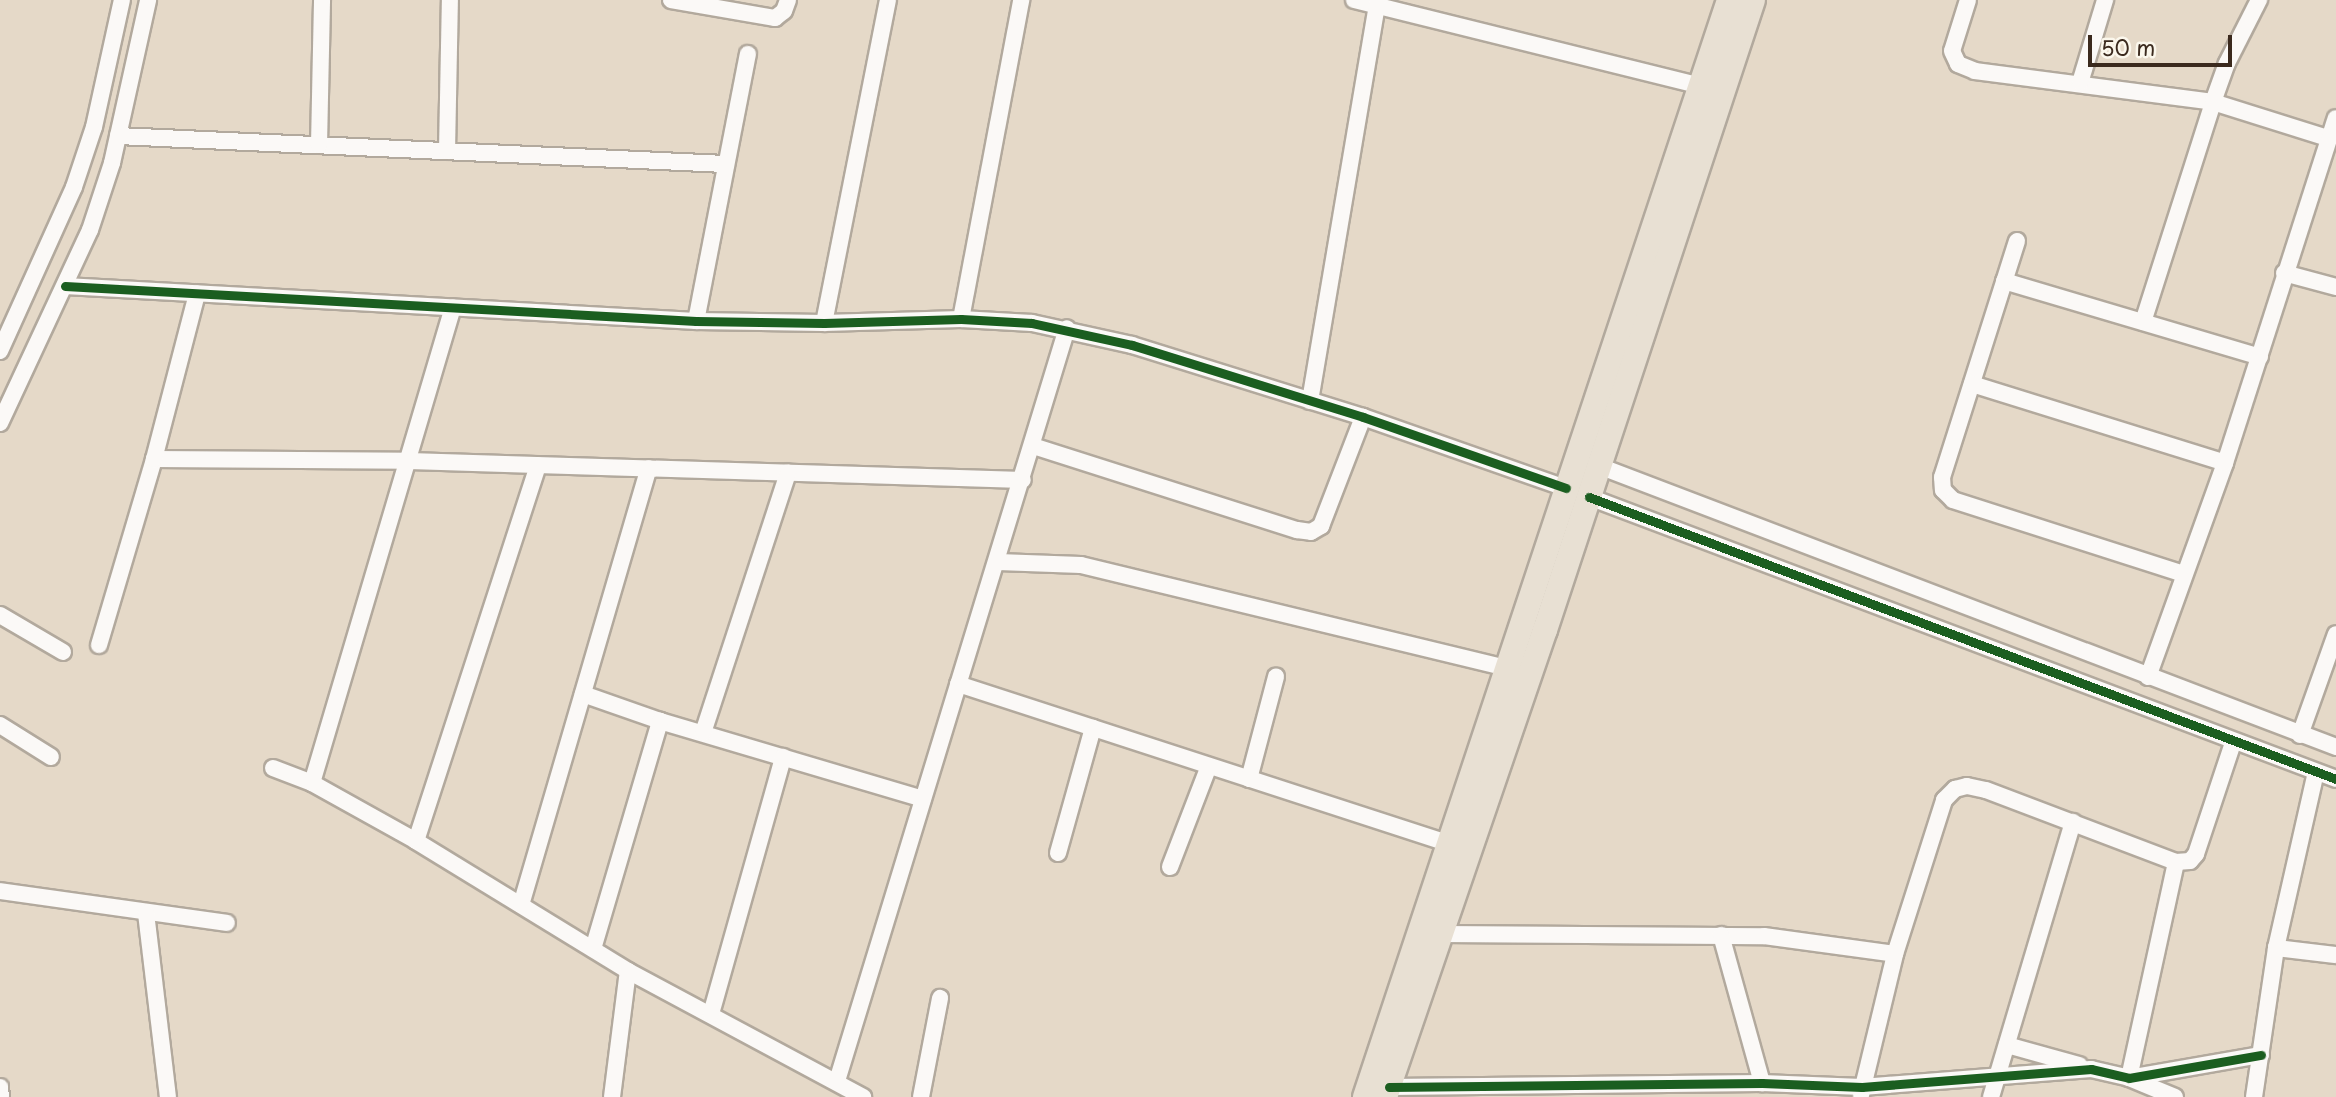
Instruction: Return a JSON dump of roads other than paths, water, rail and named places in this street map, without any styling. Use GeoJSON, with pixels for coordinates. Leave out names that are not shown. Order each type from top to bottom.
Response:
{"type":"FeatureCollection","features":[{"type":"Feature","properties":{"kind":"main road"},"geometry":{"type":"LineString","coordinates":[[1365,1097],[1447,843],[1729,0]]}},
{"type":"Feature","properties":{"kind":"main road"},"geometry":{"type":"LineString","coordinates":[[1387,1092],[1589,497],[1753,0]]}},
{"type":"Feature","properties":{"kind":"street"},"geometry":{"type":"LineString","coordinates":[[0,351],[54,235],[82,163],[94,127],[122,0]]}},
{"type":"Feature","properties":{"kind":"street"},"geometry":{"type":"LineString","coordinates":[[0,423],[90,230],[118,136],[148,0]]}},
{"type":"Feature","properties":{"kind":"street"},"geometry":{"type":"LineString","coordinates":[[318,145],[322,0]]}},
{"type":"Feature","properties":{"kind":"street"},"geometry":{"type":"LineString","coordinates":[[447,151],[450,0]]}},
{"type":"Feature","properties":{"kind":"street"},"geometry":{"type":"LineString","coordinates":[[671,0],[767,18],[775,18],[783,11],[788,0]]}},
{"type":"Feature","properties":{"kind":"street"},"geometry":{"type":"LineString","coordinates":[[824,323],[888,0]]}},
{"type":"Feature","properties":{"kind":"street"},"geometry":{"type":"LineString","coordinates":[[961,319],[1021,0]]}},
{"type":"Feature","properties":{"kind":"street"},"geometry":{"type":"LineString","coordinates":[[1354,0],[1702,86]]}},
{"type":"Feature","properties":{"kind":"street"},"geometry":{"type":"LineString","coordinates":[[1968,0],[1952,51],[1958,64],[1975,71],[2213,102],[2327,138]]}},
{"type":"Feature","properties":{"kind":"street"},"geometry":{"type":"LineString","coordinates":[[2080,83],[2105,0]]}},
{"type":"Feature","properties":{"kind":"street"},"geometry":{"type":"LineString","coordinates":[[2143,322],[2227,63],[2259,0]]}},
{"type":"Feature","properties":{"kind":"street"},"geometry":{"type":"LineString","coordinates":[[1310,401],[1377,4]]}},
{"type":"Feature","properties":{"kind":"street"},"geometry":{"type":"LineString","coordinates":[[696,321],[748,54]]}},
{"type":"Feature","properties":{"kind":"street"},"geometry":{"type":"LineString","coordinates":[[2148,677],[2225,463],[2327,138],[2336,118]]}},
{"type":"Feature","properties":{"kind":"street"},"geometry":{"type":"LineString","coordinates":[[118,136],[726,164]]}},
{"type":"Feature","properties":{"kind":"street"},"geometry":{"type":"LineString","coordinates":[[2017,241],[1942,477],[1943,491],[1953,500],[2184,574]]}},
{"type":"Feature","properties":{"kind":"street"},"geometry":{"type":"LineString","coordinates":[[2284,272],[2336,287]]}},
{"type":"Feature","properties":{"kind":"street"},"geometry":{"type":"LineString","coordinates":[[2004,281],[2260,357]]}},
{"type":"Feature","properties":{"kind":"street"},"geometry":{"type":"LineString","coordinates":[[65,286],[696,321],[824,323],[961,319],[1032,323],[1068,328],[1132,345],[1363,417],[1566,488]]}},
{"type":"Feature","properties":{"kind":"street"},"geometry":{"type":"LineString","coordinates":[[99,645],[154,459],[197,294]]}},
{"type":"Feature","properties":{"kind":"street"},"geometry":{"type":"LineString","coordinates":[[312,783],[453,307]]}},
{"type":"Feature","properties":{"kind":"street"},"geometry":{"type":"LineString","coordinates":[[837,1081],[1068,328]]}},
{"type":"Feature","properties":{"kind":"street"},"geometry":{"type":"LineString","coordinates":[[1972,384],[2225,463]]}},
{"type":"Feature","properties":{"kind":"street"},"geometry":{"type":"LineString","coordinates":[[1033,446],[1297,530],[1311,532],[1321,526],[1363,417]]}},
{"type":"Feature","properties":{"kind":"street"},"geometry":{"type":"LineString","coordinates":[[154,459],[409,461],[1023,480]]}},
{"type":"Feature","properties":{"kind":"street"},"geometry":{"type":"LineString","coordinates":[[416,841],[538,465]]}},
{"type":"Feature","properties":{"kind":"street"},"geometry":{"type":"LineString","coordinates":[[1599,466],[2336,747]]}},
{"type":"Feature","properties":{"kind":"street"},"geometry":{"type":"LineString","coordinates":[[521,905],[649,468]]}},
{"type":"Feature","properties":{"kind":"street"},"geometry":{"type":"LineString","coordinates":[[703,733],[788,472]]}},
{"type":"Feature","properties":{"kind":"street"},"geometry":{"type":"LineString","coordinates":[[1589,497],[2234,743],[2336,779]]}},
{"type":"Feature","properties":{"kind":"street"},"geometry":{"type":"LineString","coordinates":[[998,562],[1081,565],[1506,668]]}},
{"type":"Feature","properties":{"kind":"street"},"geometry":{"type":"LineString","coordinates":[[0,615],[63,652]]}},
{"type":"Feature","properties":{"kind":"street"},"geometry":{"type":"LineString","coordinates":[[2300,735],[2336,634]]}},
{"type":"Feature","properties":{"kind":"street"},"geometry":{"type":"LineString","coordinates":[[1249,779],[1276,677]]}},
{"type":"Feature","properties":{"kind":"street"},"geometry":{"type":"LineString","coordinates":[[958,684],[1447,843]]}},
{"type":"Feature","properties":{"kind":"street"},"geometry":{"type":"LineString","coordinates":[[583,694],[660,721],[923,799]]}},
{"type":"Feature","properties":{"kind":"street"},"geometry":{"type":"LineString","coordinates":[[593,949],[660,721]]}},
{"type":"Feature","properties":{"kind":"street"},"geometry":{"type":"LineString","coordinates":[[0,725],[51,757]]}},
{"type":"Feature","properties":{"kind":"street"},"geometry":{"type":"LineString","coordinates":[[1058,853],[1093,728]]}},
{"type":"Feature","properties":{"kind":"street"},"geometry":{"type":"LineString","coordinates":[[1861,1092],[1895,954],[1944,800],[1955,789],[1967,786],[1986,790],[2176,862],[2190,861],[2196,854],[2234,743]]}},
{"type":"Feature","properties":{"kind":"street"},"geometry":{"type":"LineString","coordinates":[[711,1014],[783,757]]}},
{"type":"Feature","properties":{"kind":"street"},"geometry":{"type":"LineString","coordinates":[[1170,867],[1209,766]]}},
{"type":"Feature","properties":{"kind":"street"},"geometry":{"type":"LineString","coordinates":[[273,768],[312,783],[416,841],[628,971],[863,1097]]}},
{"type":"Feature","properties":{"kind":"street"},"geometry":{"type":"LineString","coordinates":[[2254,1097],[2276,948],[2316,772]]}},
{"type":"Feature","properties":{"kind":"street"},"geometry":{"type":"LineString","coordinates":[[1991,1097],[2073,822]]}},
{"type":"Feature","properties":{"kind":"street"},"geometry":{"type":"LineString","coordinates":[[2129,1078],[2176,862]]}},
{"type":"Feature","properties":{"kind":"street"},"geometry":{"type":"LineString","coordinates":[[0,891],[227,923]]}},
{"type":"Feature","properties":{"kind":"street"},"geometry":{"type":"LineString","coordinates":[[146,913],[168,1097]]}},
{"type":"Feature","properties":{"kind":"street"},"geometry":{"type":"LineString","coordinates":[[1442,934],[1764,936],[1895,954]]}},
{"type":"Feature","properties":{"kind":"street"},"geometry":{"type":"LineString","coordinates":[[1721,935],[1762,1083]]}},
{"type":"Feature","properties":{"kind":"street"},"geometry":{"type":"LineString","coordinates":[[2276,948],[2336,955]]}},
{"type":"Feature","properties":{"kind":"street"},"geometry":{"type":"LineString","coordinates":[[612,1097],[628,971]]}},
{"type":"Feature","properties":{"kind":"street"},"geometry":{"type":"LineString","coordinates":[[921,1097],[940,998]]}},
{"type":"Feature","properties":{"kind":"street"},"geometry":{"type":"LineString","coordinates":[[2007,1045],[2129,1078],[2175,1097]]}},
{"type":"Feature","properties":{"kind":"street"},"geometry":{"type":"LineString","coordinates":[[2129,1078],[2261,1055]]}},
{"type":"Feature","properties":{"kind":"street"},"geometry":{"type":"LineString","coordinates":[[1387,1092],[1762,1083],[1782,1091],[1861,1092],[1998,1076],[2091,1069]]}},
{"type":"Feature","properties":{"kind":"street"},"geometry":{"type":"LineString","coordinates":[[0,1087],[1,1097]]}}]}
